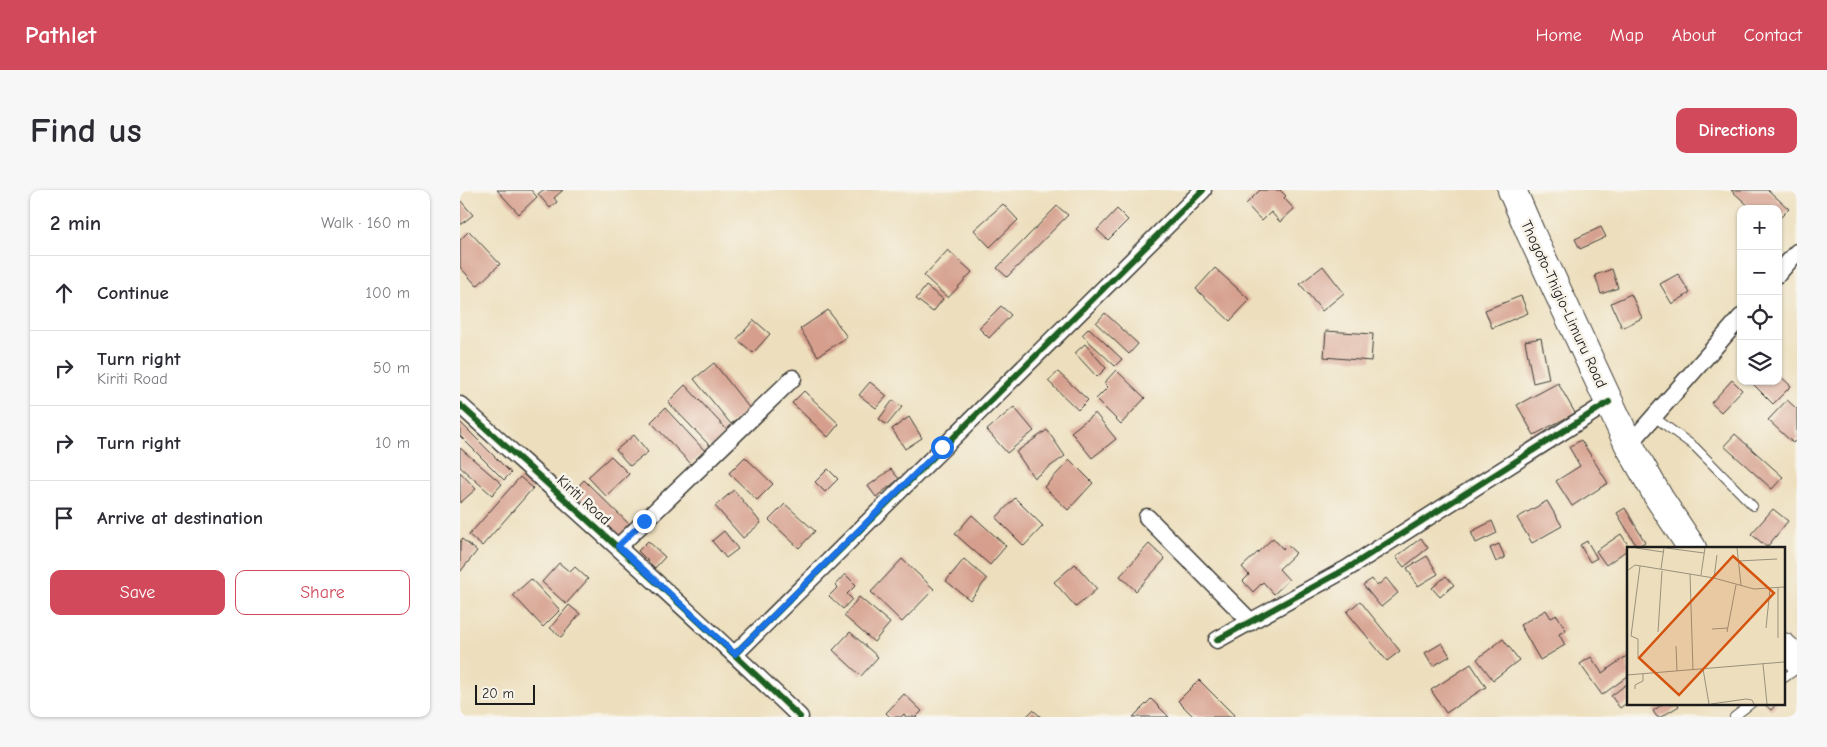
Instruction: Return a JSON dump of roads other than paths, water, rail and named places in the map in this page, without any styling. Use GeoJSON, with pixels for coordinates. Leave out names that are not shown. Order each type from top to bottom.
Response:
{"type":"FeatureCollection","features":[{"type":"Feature","properties":{"kind":"highway","name":"Thogoto-Thigio-Limuru Road"},"geometry":{"type":"LineString","coordinates":[[1515,191],[1531,234],[1629,445],[1659,498],[1691,547]]}},
{"type":"Feature","properties":{"kind":"highway"},"geometry":{"type":"LineString","coordinates":[[1784,648],[1797,659]]}},
{"type":"Feature","properties":{"kind":"street"},"geometry":{"type":"LineString","coordinates":[[735,654],[1203,190]]}},
{"type":"Feature","properties":{"kind":"street"},"geometry":{"type":"LineString","coordinates":[[1782,271],[1795,260]]}},
{"type":"Feature","properties":{"kind":"street"},"geometry":{"type":"LineString","coordinates":[[1629,445],[1737,322]]}},
{"type":"Feature","properties":{"kind":"street"},"geometry":{"type":"LineString","coordinates":[[618,546],[792,378]]}},
{"type":"Feature","properties":{"kind":"street"},"geometry":{"type":"LineString","coordinates":[[1218,640],[1348,568],[1609,402]]}},
{"type":"Feature","properties":{"kind":"street","name":"Kiriti Road"},"geometry":{"type":"LineString","coordinates":[[460,405],[618,546],[800,717]]}},
{"type":"Feature","properties":{"kind":"street"},"geometry":{"type":"LineString","coordinates":[[1147,517],[1251,622]]}},
{"type":"Feature","properties":{"kind":"lane"},"geometry":{"type":"LineString","coordinates":[[1654,417],[1695,448],[1753,506]]}},
{"type":"Feature","properties":{"kind":"lane"},"geometry":{"type":"LineString","coordinates":[[1784,678],[1797,669]]}},
{"type":"Feature","properties":{"kind":"lane"},"geometry":{"type":"LineString","coordinates":[[1734,717],[1751,704]]}}]}
